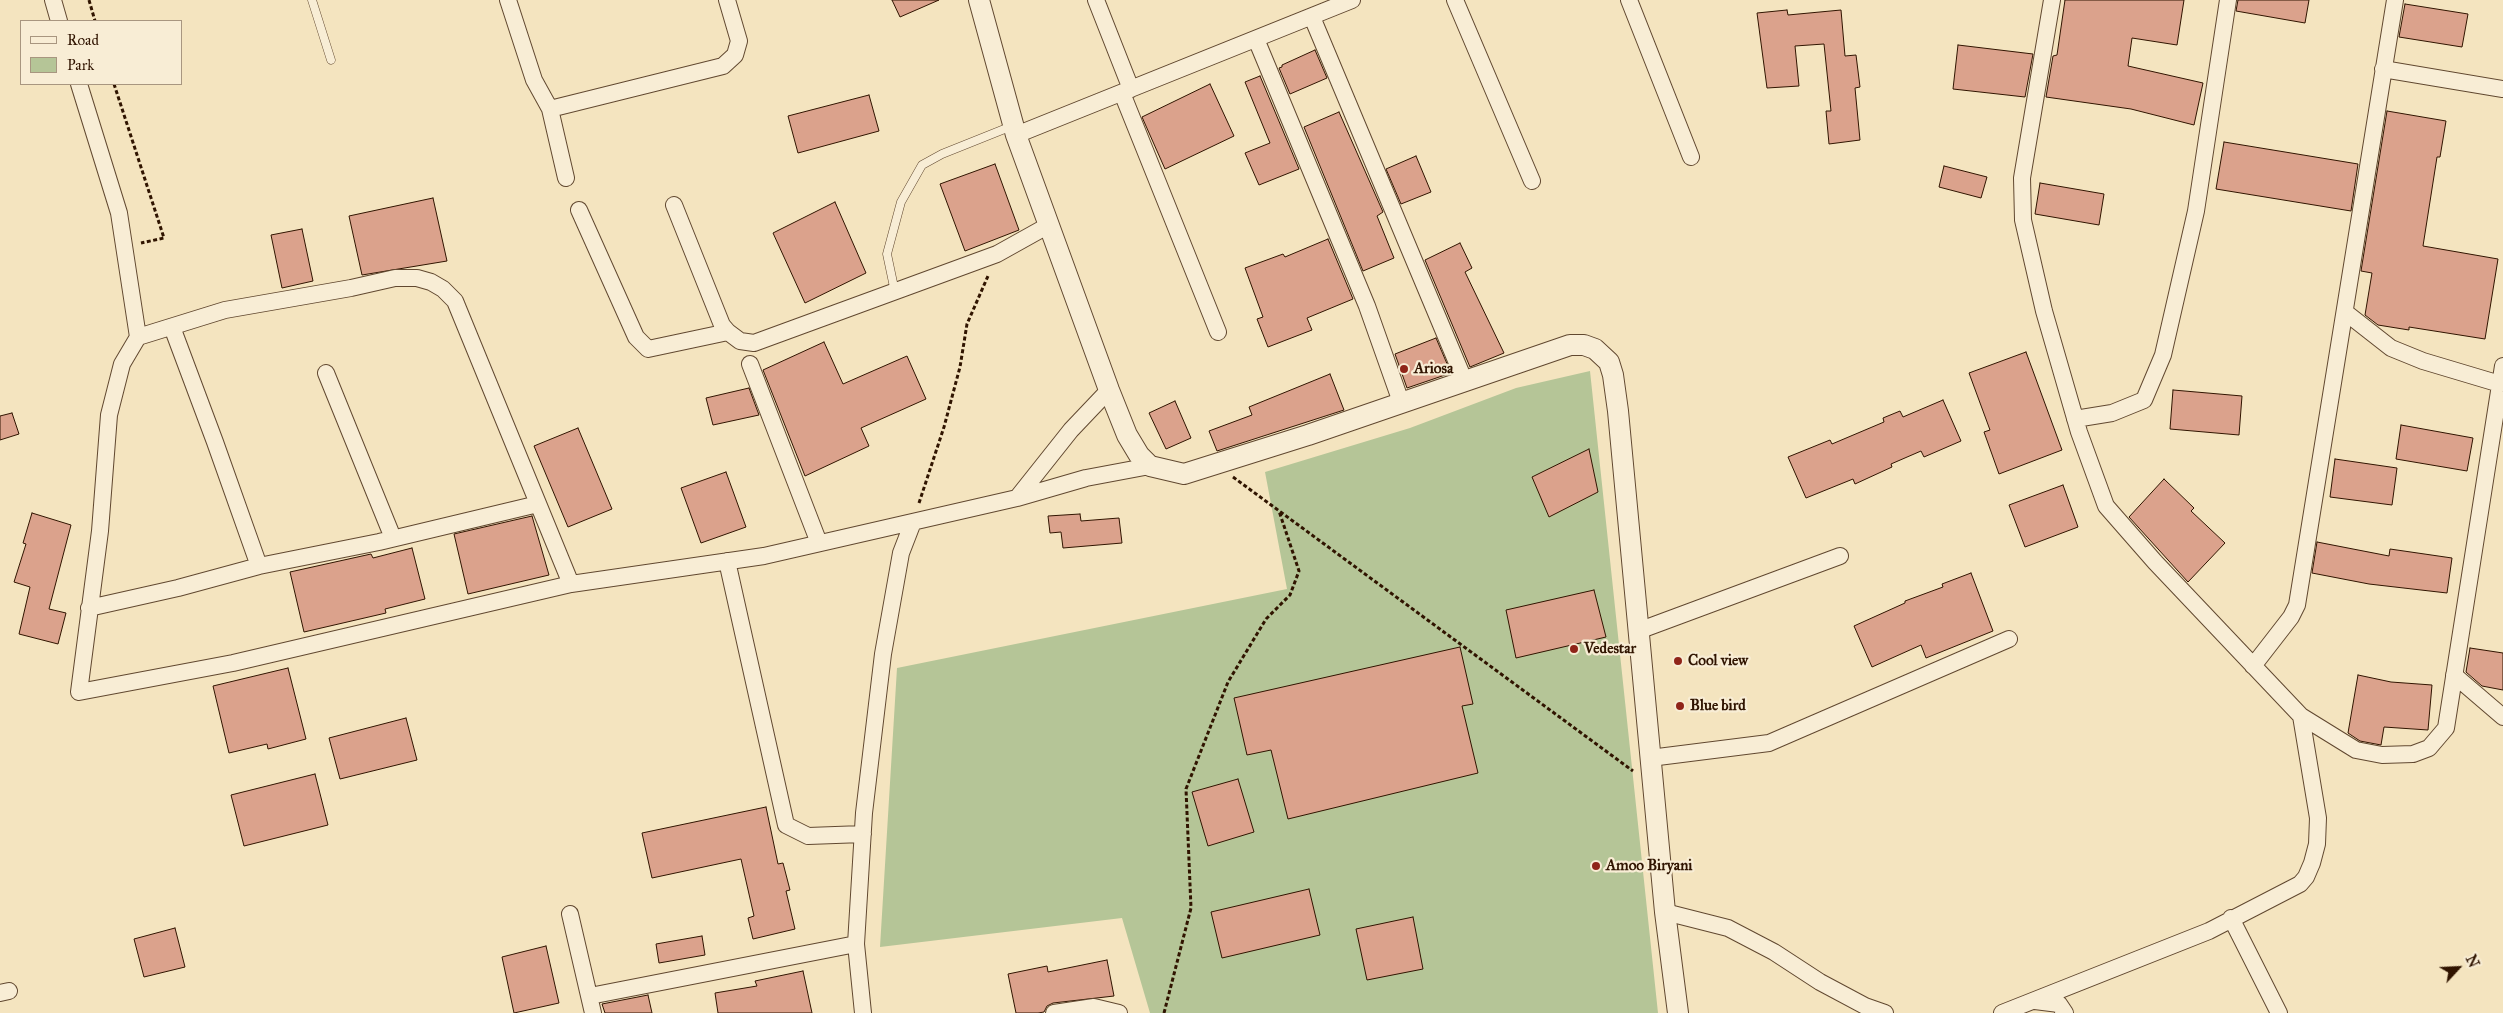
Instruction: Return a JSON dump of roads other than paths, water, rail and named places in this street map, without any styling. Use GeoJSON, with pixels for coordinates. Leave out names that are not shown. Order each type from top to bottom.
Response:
{"type":"FeatureCollection","features":[{"type":"Feature","properties":{"kind":"street"},"geometry":{"type":"LineString","coordinates":[[53,0],[59,20]]}},
{"type":"Feature","properties":{"kind":"street"},"geometry":{"type":"LineString","coordinates":[[508,0],[534,80],[550,109],[566,178]]}},
{"type":"Feature","properties":{"kind":"street"},"geometry":{"type":"LineString","coordinates":[[550,109],[723,66],[735,56],[739,41],[727,0]]}},
{"type":"Feature","properties":{"kind":"street"},"geometry":{"type":"LineString","coordinates":[[979,0],[1015,130],[1109,390],[1127,435],[1138,455],[1150,466]]}},
{"type":"Feature","properties":{"kind":"street"},"geometry":{"type":"LineString","coordinates":[[1096,0],[1126,91],[1218,332]]}},
{"type":"Feature","properties":{"kind":"street"},"geometry":{"type":"LineString","coordinates":[[1015,130],[1126,91],[1352,0]]}},
{"type":"Feature","properties":{"kind":"street"},"geometry":{"type":"LineString","coordinates":[[1455,0],[1532,181]]}},
{"type":"Feature","properties":{"kind":"street"},"geometry":{"type":"LineString","coordinates":[[1628,0],[1691,157]]}},
{"type":"Feature","properties":{"kind":"street"},"geometry":{"type":"LineString","coordinates":[[2052,0],[2022,178],[2023,220],[2044,311],[2075,419],[2106,506],[2131,536],[2301,716],[2356,750],[2382,755],[2413,754],[2429,748],[2446,728],[2503,366]]}},
{"type":"Feature","properties":{"kind":"street"},"geometry":{"type":"LineString","coordinates":[[2075,419],[2112,413],[2144,400],[2158,370],[2196,211],[2228,0]]}},
{"type":"Feature","properties":{"kind":"street"},"geometry":{"type":"LineString","coordinates":[[2252,666],[2291,617],[2297,605],[2395,0]]}},
{"type":"Feature","properties":{"kind":"street"},"geometry":{"type":"LineString","coordinates":[[1312,16],[1465,382]]}},
{"type":"Feature","properties":{"kind":"street"},"geometry":{"type":"LineString","coordinates":[[1256,39],[1367,306],[1401,402]]}},
{"type":"Feature","properties":{"kind":"street"},"geometry":{"type":"LineString","coordinates":[[2383,69],[2503,89]]}},
{"type":"Feature","properties":{"kind":"street"},"geometry":{"type":"LineString","coordinates":[[79,85],[119,213],[138,337],[122,364],[109,415],[100,531],[79,692],[233,663],[571,584],[764,556],[1017,498],[1086,478],[1150,466],[1184,474],[1308,435],[1570,345],[1584,345],[1595,349],[1609,362],[1613,375],[1618,411],[1650,758],[1678,1013]]}},
{"type":"Feature","properties":{"kind":"street"},"geometry":{"type":"LineString","coordinates":[[674,205],[722,325],[728,332],[740,340],[754,343],[997,254],[1049,225]]}},
{"type":"Feature","properties":{"kind":"street"},"geometry":{"type":"LineString","coordinates":[[580,210],[636,337],[648,349],[728,332]]}},
{"type":"Feature","properties":{"kind":"street"},"geometry":{"type":"LineString","coordinates":[[138,337],[226,310],[351,288],[395,278],[417,278],[431,282],[455,301],[571,584]]}},
{"type":"Feature","properties":{"kind":"street"},"geometry":{"type":"LineString","coordinates":[[2345,312],[2391,348],[2423,361],[2500,384]]}},
{"type":"Feature","properties":{"kind":"street"},"geometry":{"type":"LineString","coordinates":[[172,327],[216,442],[259,566]]}},
{"type":"Feature","properties":{"kind":"street"},"geometry":{"type":"LineString","coordinates":[[750,364],[819,543]]}},
{"type":"Feature","properties":{"kind":"street"},"geometry":{"type":"LineString","coordinates":[[326,373],[393,538]]}},
{"type":"Feature","properties":{"kind":"street"},"geometry":{"type":"LineString","coordinates":[[1017,498],[1071,430],[1109,390]]}},
{"type":"Feature","properties":{"kind":"street"},"geometry":{"type":"LineString","coordinates":[[89,608],[178,588],[259,566],[393,538],[538,504]]}},
{"type":"Feature","properties":{"kind":"street"},"geometry":{"type":"LineString","coordinates":[[863,1013],[856,944],[863,834],[883,654],[901,553],[913,522]]}},
{"type":"Feature","properties":{"kind":"street"},"geometry":{"type":"LineString","coordinates":[[1638,631],[1840,556]]}},
{"type":"Feature","properties":{"kind":"street"},"geometry":{"type":"LineString","coordinates":[[727,561],[786,825],[808,836],[863,834]]}},
{"type":"Feature","properties":{"kind":"street"},"geometry":{"type":"LineString","coordinates":[[1650,758],[1769,743],[2009,638]]}},
{"type":"Feature","properties":{"kind":"street"},"geometry":{"type":"LineString","coordinates":[[2454,674],[2503,717]]}},
{"type":"Feature","properties":{"kind":"street"},"geometry":{"type":"LineString","coordinates":[[2002,1013],[2209,931],[2294,887],[2306,877],[2317,844],[2318,818],[2301,716]]}},
{"type":"Feature","properties":{"kind":"street"},"geometry":{"type":"LineString","coordinates":[[1666,912],[1728,928],[1774,952],[1820,982],[1865,1006],[1885,1013]]}},
{"type":"Feature","properties":{"kind":"street"},"geometry":{"type":"LineString","coordinates":[[570,914],[593,1013]]}},
{"type":"Feature","properties":{"kind":"street"},"geometry":{"type":"LineString","coordinates":[[2231,918],[2279,1013]]}},
{"type":"Feature","properties":{"kind":"street"},"geometry":{"type":"LineString","coordinates":[[590,996],[856,944]]}},
{"type":"Feature","properties":{"kind":"street"},"geometry":{"type":"LineString","coordinates":[[2033,1001],[2059,1004],[2065,1013]]}},
{"type":"Feature","properties":{"kind":"street"},"geometry":{"type":"LineString","coordinates":[[1054,1013],[1094,1007],[1119,1013]]}},
{"type":"Feature","properties":{"kind":"lane"},"geometry":{"type":"LineString","coordinates":[[312,0],[331,60]]}},
{"type":"Feature","properties":{"kind":"lane"},"geometry":{"type":"LineString","coordinates":[[895,292],[887,254],[901,202],[922,165],[942,154],[1015,130]]}},
{"type":"Feature","properties":{"kind":"place","name":"Ariosa"},"geometry":{"type":"Point","coordinates":[1404,369]}},
{"type":"Feature","properties":{"kind":"place","name":"Vedestar"},"geometry":{"type":"Point","coordinates":[1574,649]}},
{"type":"Feature","properties":{"kind":"place","name":"Cool view"},"geometry":{"type":"Point","coordinates":[1678,661]}},
{"type":"Feature","properties":{"kind":"place","name":"Blue bird"},"geometry":{"type":"Point","coordinates":[1680,706]}},
{"type":"Feature","properties":{"kind":"place","name":"Amoo Biryani"},"geometry":{"type":"Point","coordinates":[1596,866]}}]}
